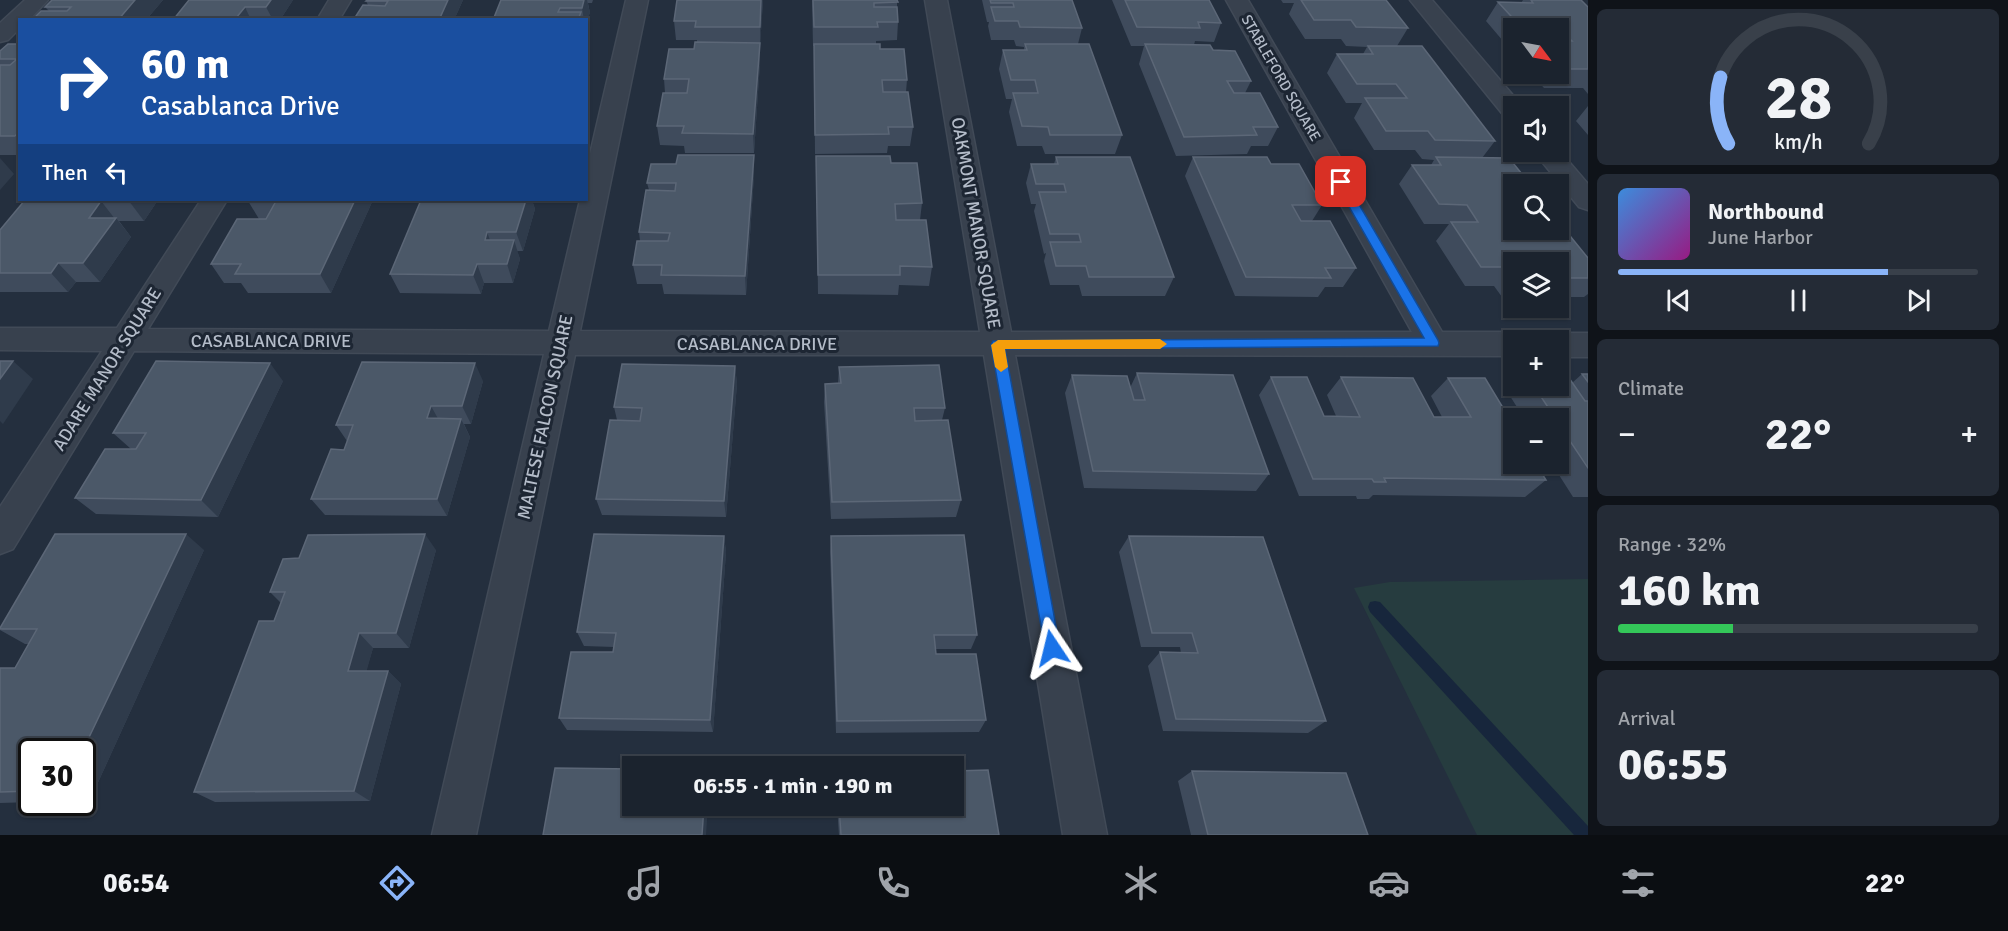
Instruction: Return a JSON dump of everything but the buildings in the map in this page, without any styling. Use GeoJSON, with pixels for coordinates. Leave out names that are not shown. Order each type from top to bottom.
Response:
{"type":"FeatureCollection","features":[{"type":"Feature","properties":{"kind":"street"},"geometry":{"type":"LineString","coordinates":[[0,35],[37,0]]}},
{"type":"Feature","properties":{"kind":"street"},"geometry":{"type":"LineString","coordinates":[[329,18],[340,0]]}},
{"type":"Feature","properties":{"kind":"street","name":"MALTESE FALCON SQUARE"},"geometry":{"type":"LineString","coordinates":[[453,835],[637,0]]}},
{"type":"Feature","properties":{"kind":"street","name":"OAKMONT MANOR SQUARE"},"geometry":{"type":"LineString","coordinates":[[936,0],[1085,835]]}},
{"type":"Feature","properties":{"kind":"street","name":"STABLEFORD SQUARE"},"geometry":{"type":"LineString","coordinates":[[1237,0],[1433,343]]}},
{"type":"Feature","properties":{"kind":"street"},"geometry":{"type":"LineString","coordinates":[[1421,0],[1503,99]]}},
{"type":"Feature","properties":{"kind":"street"},"geometry":{"type":"LineString","coordinates":[[1555,162],[1588,201]]}},
{"type":"Feature","properties":{"kind":"street","name":"ADARE MANOR SQUARE"},"geometry":{"type":"LineString","coordinates":[[0,538],[213,201]]}},
{"type":"Feature","properties":{"kind":"street","name":"CASABLANCA DRIVE"},"geometry":{"type":"LineString","coordinates":[[0,339],[998,345],[1503,344]]}},
{"type":"Feature","properties":{"kind":"street"},"geometry":{"type":"LineString","coordinates":[[1569,345],[1588,345]]}},
{"type":"Feature","properties":{"kind":"green space"},"geometry":{"type":"Polygon","coordinates":[[[1588,579],[1588,835],[1477,835],[1354,588],[1390,582],[1588,579]]]}},
{"type":"Feature","properties":{"kind":"waterway"},"geometry":{"type":"LineString","coordinates":[[1375,607],[1585,835]]}},
{"type":"Feature","properties":{"kind":"slow traffic"},"geometry":{"type":"LineString","coordinates":[[1001,367],[998,345],[1160,344]]}},
{"type":"Feature","properties":{"kind":"route"},"geometry":{"type":"LineString","coordinates":[[1052,648],[998,345],[1433,343],[1341,182]]}}]}
